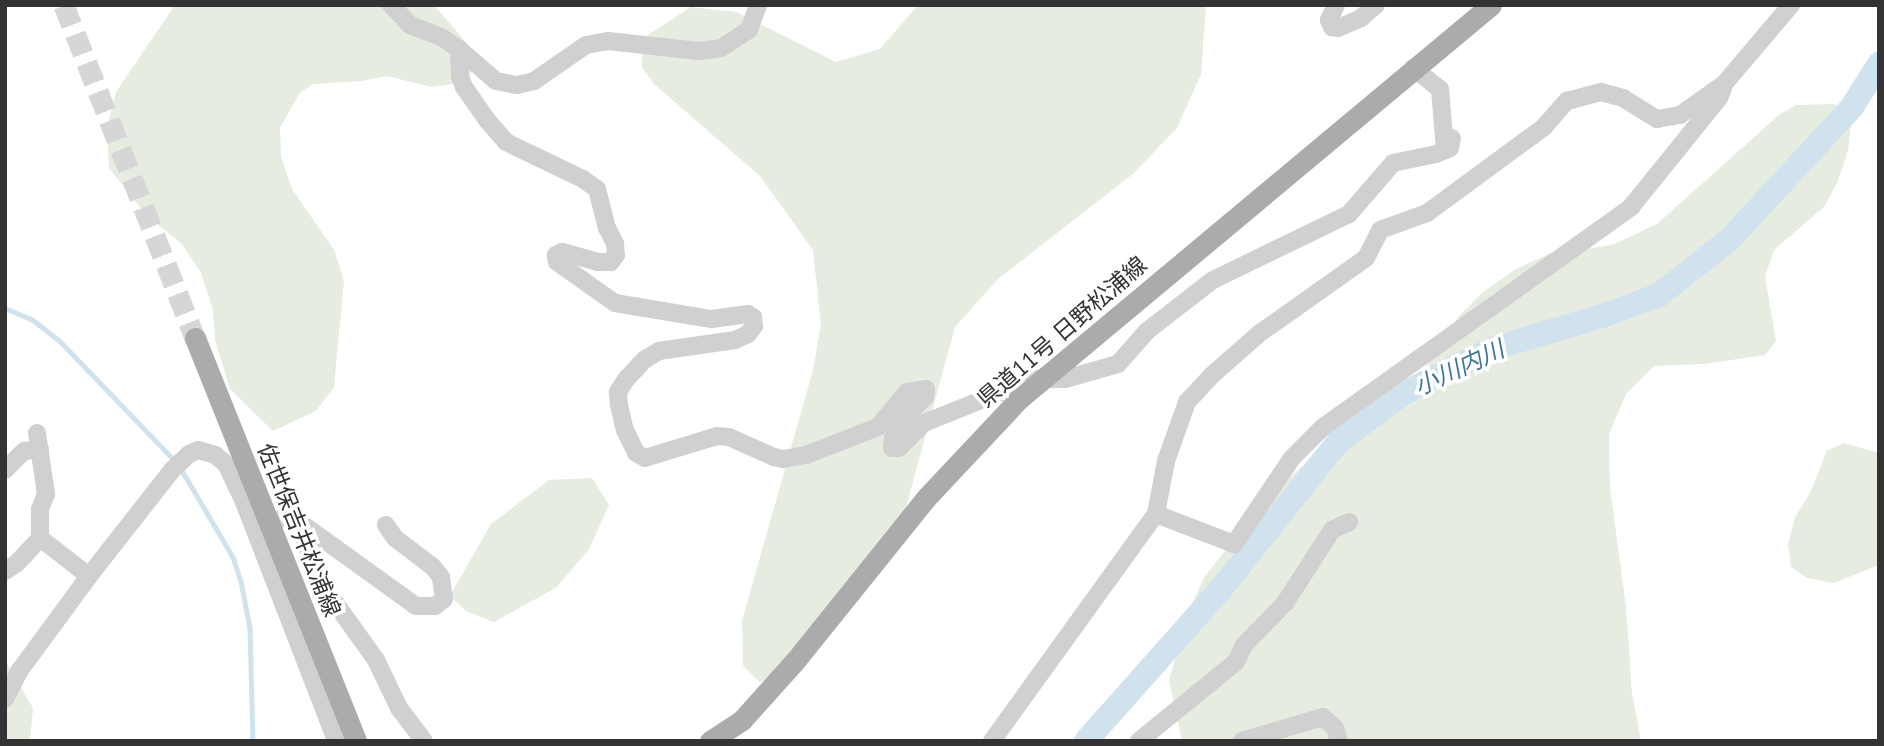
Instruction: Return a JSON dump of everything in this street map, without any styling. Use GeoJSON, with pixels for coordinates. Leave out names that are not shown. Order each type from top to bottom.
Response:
{"type":"FeatureCollection","features":[{"type":"Feature","properties":{"kind":"main road","name":"県道11号 日野松浦線"},"geometry":{"type":"LineString","coordinates":[[710,741],[742,720],[795,662],[926,498],[1019,399],[1491,5]]}},
{"type":"Feature","properties":{"kind":"main road","name":"佐世保吉井松浦線"},"geometry":{"type":"LineString","coordinates":[[195,338],[356,741]]}},
{"type":"Feature","properties":{"kind":"street"},"geometry":{"type":"LineString","coordinates":[[391,5],[410,25],[459,49],[496,81],[517,85],[534,81],[586,45],[608,41],[698,51],[720,48],[749,30],[758,5]]}},
{"type":"Feature","properties":{"kind":"street"},"geometry":{"type":"LineString","coordinates":[[1336,5],[1329,20],[1332,27],[1338,28],[1361,18],[1376,5]]}},
{"type":"Feature","properties":{"kind":"street"},"geometry":{"type":"LineString","coordinates":[[992,741],[1156,514],[1166,461],[1187,402],[1211,376],[1260,333],[1366,258],[1380,230],[1427,213],[1544,127],[1567,101],[1601,92],[1623,98],[1657,119],[1680,115],[1724,84],[1791,5]]}},
{"type":"Feature","properties":{"kind":"street"},"geometry":{"type":"LineString","coordinates":[[459,49],[460,76],[464,88],[486,121],[506,142],[583,178],[597,189],[607,228],[615,244],[615,255],[611,262],[598,262],[562,252],[556,255],[558,262],[615,303],[712,319],[748,314],[753,317],[754,326],[748,334],[735,340],[659,351],[644,360],[627,378],[618,391],[619,405],[625,430],[636,453],[645,458],[717,436],[729,437],[783,459],[807,455],[878,427],[906,391],[926,389],[925,397],[902,420],[893,438],[892,448],[899,447],[924,423],[1034,379],[1065,379],[1118,364],[1147,331],[1213,280],[1349,214],[1393,163],[1449,144],[1440,89],[1413,68]]}},
{"type":"Feature","properties":{"kind":"street"},"geometry":{"type":"LineString","coordinates":[[1156,514],[1234,544],[1292,458],[1323,427],[1631,207],[1719,98],[1724,84]]}},
{"type":"Feature","properties":{"kind":"street"},"geometry":{"type":"LineString","coordinates":[[5,470],[24,451],[39,441],[46,494],[40,509],[40,538],[18,563],[5,571]]}},
{"type":"Feature","properties":{"kind":"street"},"geometry":{"type":"LineString","coordinates":[[5,699],[20,670],[89,576],[172,470],[189,454],[198,450],[215,455],[226,464],[244,502],[336,741]]}},
{"type":"Feature","properties":{"kind":"street"},"geometry":{"type":"LineString","coordinates":[[268,523],[288,517],[298,521],[416,606],[435,606],[444,599],[441,577],[433,566],[396,538],[386,525]]}},
{"type":"Feature","properties":{"kind":"street"},"geometry":{"type":"LineString","coordinates":[[298,521],[318,579],[376,660],[399,708],[424,741]]}},
{"type":"Feature","properties":{"kind":"street"},"geometry":{"type":"LineString","coordinates":[[1139,741],[1236,662],[1244,645],[1285,603],[1332,530],[1349,522]]}},
{"type":"Feature","properties":{"kind":"street"},"geometry":{"type":"LineString","coordinates":[[40,538],[89,576]]}},
{"type":"Feature","properties":{"kind":"street"},"geometry":{"type":"LineString","coordinates":[[1242,741],[1323,717],[1335,728],[1339,741]]}},
{"type":"Feature","properties":{"kind":"shaded area"},"geometry":{"type":"Polygon","coordinates":[[[175,5],[434,5],[469,46],[475,69],[461,83],[431,87],[387,76],[361,81],[313,84],[300,93],[280,127],[281,157],[292,189],[334,250],[344,281],[334,387],[316,411],[273,431],[230,389],[215,340],[213,310],[201,273],[182,244],[147,216],[109,168],[107,128],[116,92],[175,5]]]}},
{"type":"Feature","properties":{"kind":"shaded area"},"geometry":{"type":"Polygon","coordinates":[[[918,5],[1206,5],[1201,74],[1177,128],[1134,173],[998,279],[955,327],[899,533],[780,679],[760,682],[743,666],[742,621],[813,370],[821,325],[813,250],[760,176],[654,84],[642,67],[642,39],[691,7],[736,12],[836,62],[880,49],[918,5]]]}},
{"type":"Feature","properties":{"kind":"shaded area"},"geometry":{"type":"Polygon","coordinates":[[[1835,104],[1851,124],[1848,151],[1837,183],[1824,207],[1774,250],[1765,276],[1776,341],[1765,355],[1704,364],[1654,366],[1626,394],[1609,434],[1610,488],[1626,607],[1632,693],[1641,741],[1182,741],[1169,680],[1191,606],[1204,578],[1256,510],[1309,460],[1366,433],[1404,401],[1459,316],[1483,292],[1516,269],[1549,254],[1612,245],[1657,224],[1780,114],[1796,105],[1835,104]]]}},
{"type":"Feature","properties":{"kind":"shaded area"},"geometry":{"type":"Polygon","coordinates":[[[1844,443],[1879,453],[1879,565],[1834,583],[1807,578],[1791,567],[1788,545],[1795,517],[1810,493],[1827,451],[1844,443]]]}},
{"type":"Feature","properties":{"kind":"shaded area"},"geometry":{"type":"Polygon","coordinates":[[[592,478],[609,505],[589,549],[557,587],[494,622],[466,611],[450,596],[491,524],[549,480],[592,478]]]}},
{"type":"Feature","properties":{"kind":"shaded area"},"geometry":{"type":"Polygon","coordinates":[[[5,660],[33,708],[30,741],[5,741],[5,660]]]}},
{"type":"Feature","properties":{"kind":"waterway","name":"小川内川"},"geometry":{"type":"LineString","coordinates":[[1086,741],[1221,589],[1338,442],[1401,395],[1456,366],[1498,347],[1602,316],[1659,295],[1729,240],[1852,107],[1879,64]]}},
{"type":"Feature","properties":{"kind":"waterway"},"geometry":{"type":"LineString","coordinates":[[5,308],[33,320],[60,341],[174,460]]}},
{"type":"Feature","properties":{"kind":"waterway"},"geometry":{"type":"LineString","coordinates":[[180,467],[233,557],[241,581],[250,628],[253,741]]}},
{"type":"Feature","properties":{"kind":"tunnel"},"geometry":{"type":"LineString","coordinates":[[64,5],[195,338]]}}]}
